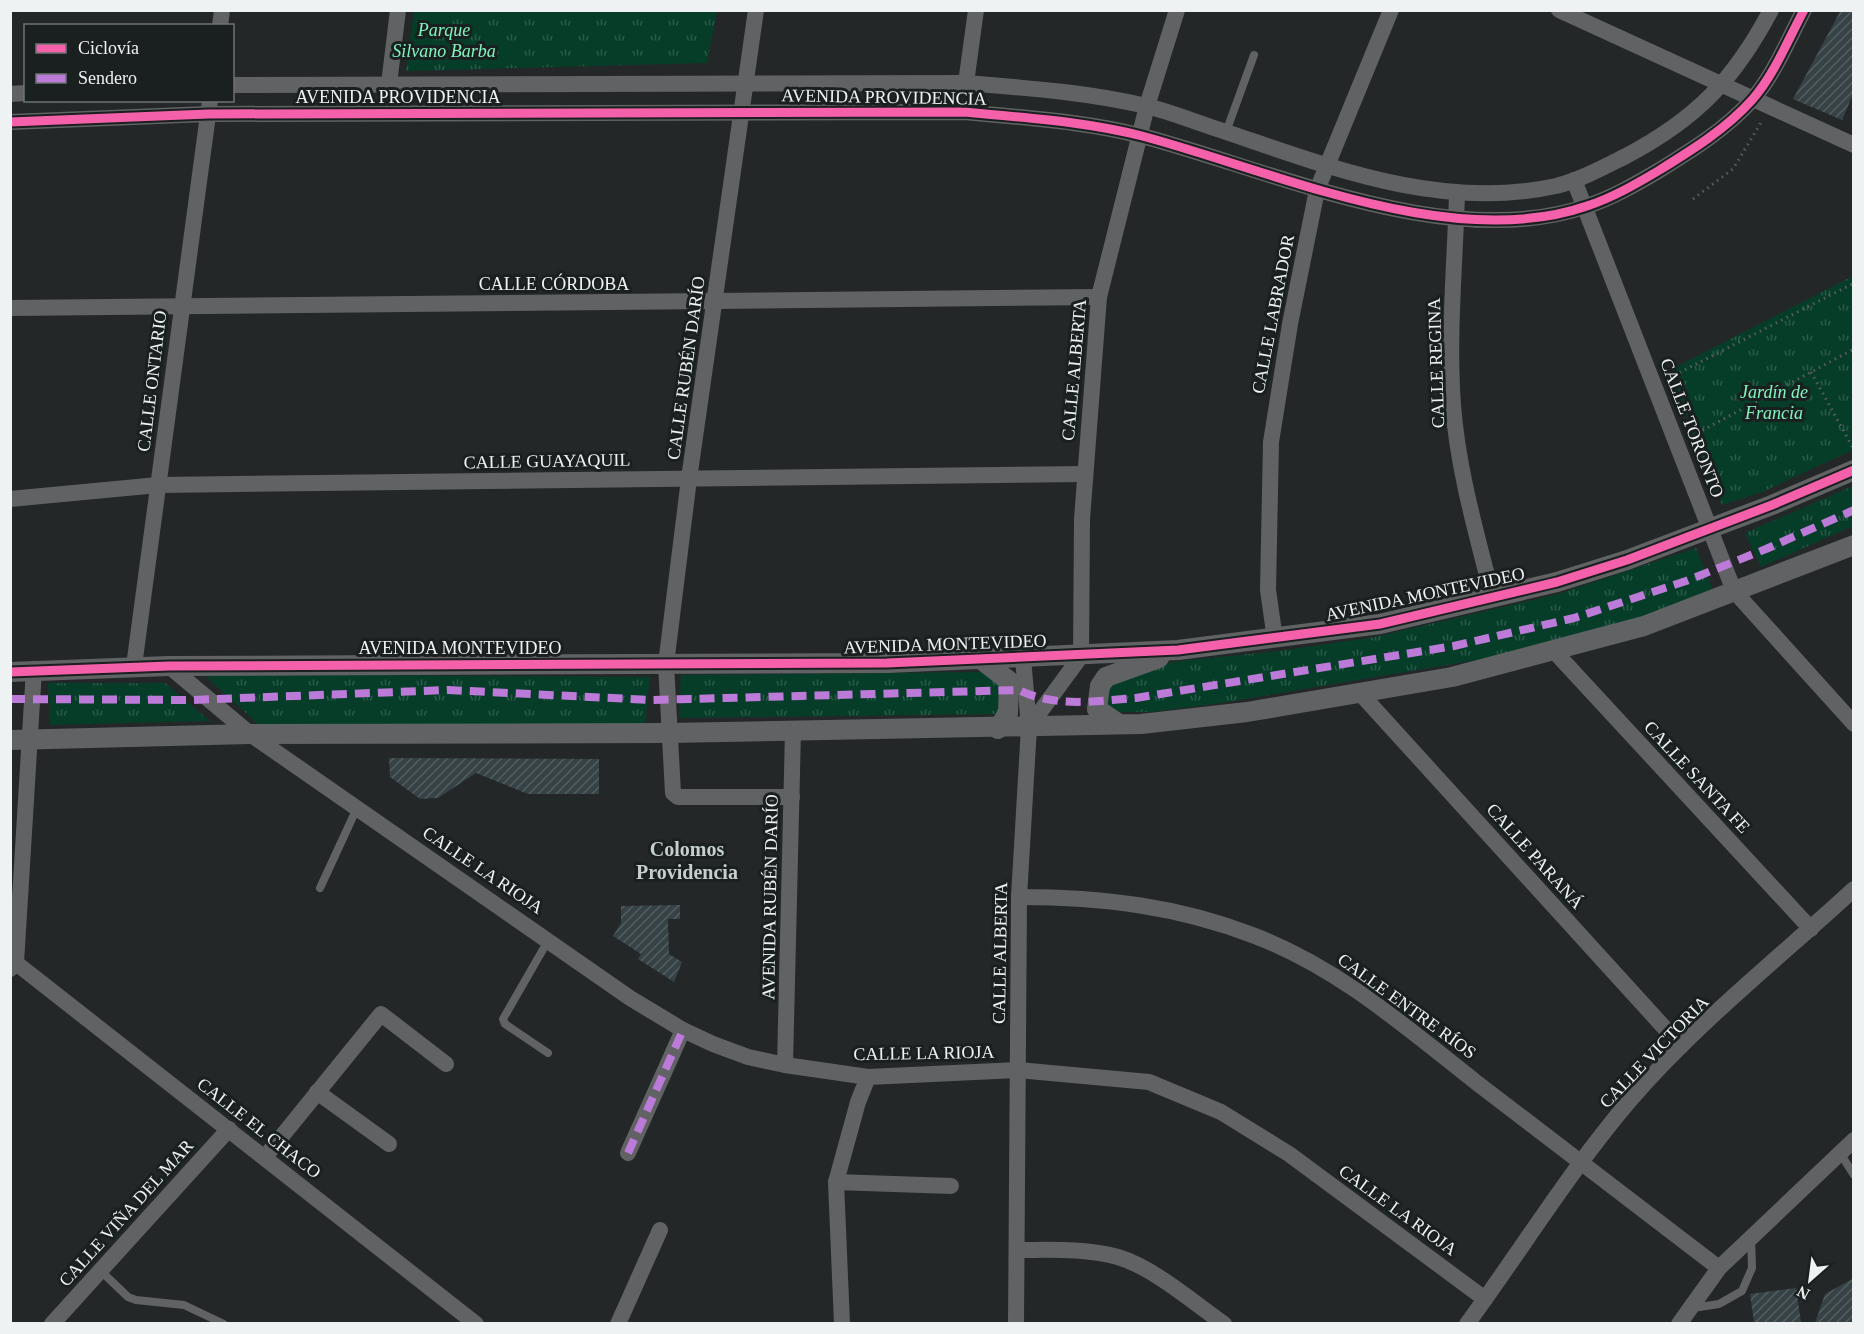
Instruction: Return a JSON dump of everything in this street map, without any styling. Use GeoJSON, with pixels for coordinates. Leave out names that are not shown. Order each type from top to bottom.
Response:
{"type":"FeatureCollection","features":[{"type":"Feature","properties":{"kind":"street"},"geometry":{"type":"LineString","coordinates":[[389,84],[398,10]]}},
{"type":"Feature","properties":{"kind":"street","name":"CALLE RUBÉN DARÍO"},"geometry":{"type":"LineString","coordinates":[[756,10],[689,479],[666,664],[668,733],[673,793],[678,796],[792,797]]}},
{"type":"Feature","properties":{"kind":"street"},"geometry":{"type":"LineString","coordinates":[[966,83],[976,10]]}},
{"type":"Feature","properties":{"kind":"street","name":"CALLE ALBERTA"},"geometry":{"type":"LineString","coordinates":[[1081,656],[1085,474],[1099,297],[1147,106],[1177,10]]}},
{"type":"Feature","properties":{"kind":"street","name":"CALLE LABRADOR"},"geometry":{"type":"LineString","coordinates":[[1275,639],[1268,590],[1271,442],[1290,324],[1317,190],[1391,10]]}},
{"type":"Feature","properties":{"kind":"street"},"geometry":{"type":"LineString","coordinates":[[1559,10],[1854,146]]}},
{"type":"Feature","properties":{"kind":"street","name":"AVENIDA PROVIDENCIA"},"geometry":{"type":"LineString","coordinates":[[234,85],[966,83],[1059,91],[1147,106],[1326,165],[1380,180],[1457,194],[1510,193],[1574,180],[1656,141],[1700,108],[1721,86],[1741,61],[1771,10]]}},
{"type":"Feature","properties":{"kind":"street","name":"AVENIDA PROVIDENCIA"},"geometry":{"type":"LineString","coordinates":[[10,122],[209,107],[742,113],[965,112],[1055,121],[1140,136],[1317,190],[1411,212],[1456,218],[1497,219],[1551,215],[1585,207],[1645,179],[1722,129],[1753,99],[1766,81],[1804,10]]}},
{"type":"Feature","properties":{"kind":"street","name":"CALLE ONTARIO"},"geometry":{"type":"LineString","coordinates":[[134,666],[209,107]]}},
{"type":"Feature","properties":{"kind":"street","name":"CALLE TORONTO"},"geometry":{"type":"LineString","coordinates":[[1574,180],[1734,591],[1854,724]]}},
{"type":"Feature","properties":{"kind":"street","name":"CALLE REGINA"},"geometry":{"type":"LineString","coordinates":[[1457,194],[1451,329],[1453,407],[1465,490],[1493,599]]}},
{"type":"Feature","properties":{"kind":"street","name":"CALLE CÓRDOBA"},"geometry":{"type":"LineString","coordinates":[[10,308],[1099,297]]}},
{"type":"Feature","properties":{"kind":"street","name":"AVENIDA MONTEVIDEO"},"geometry":{"type":"LineString","coordinates":[[10,672],[34,669],[134,666],[982,660],[1179,650],[1380,624],[1493,599],[1627,560],[1772,505],[1854,470]]}},
{"type":"Feature","properties":{"kind":"street","name":"CALLE GUAYAQUIL"},"geometry":{"type":"LineString","coordinates":[[10,498],[158,485],[1085,474]]}},
{"type":"Feature","properties":{"kind":"street"},"geometry":{"type":"LineString","coordinates":[[20,739],[250,734],[998,729],[1119,724],[1247,712],[1452,677],[1554,651],[1644,626],[1854,545]]}},
{"type":"Feature","properties":{"kind":"street"},"geometry":{"type":"LineString","coordinates":[[1119,724],[1097,709],[1101,683],[1109,675],[1179,650]]}},
{"type":"Feature","properties":{"kind":"street","name":"CALLE SANTA FE"},"geometry":{"type":"LineString","coordinates":[[1554,651],[1810,929]]}},
{"type":"Feature","properties":{"kind":"street"},"geometry":{"type":"LineString","coordinates":[[1029,727],[1081,656]]}},
{"type":"Feature","properties":{"kind":"street","name":"CALLE ALBERTA"},"geometry":{"type":"LineString","coordinates":[[1016,1323],[1019,897],[1029,727],[1023,658]]}},
{"type":"Feature","properties":{"kind":"street"},"geometry":{"type":"LineString","coordinates":[[982,660],[1009,681],[1008,713],[998,729]]}},
{"type":"Feature","properties":{"kind":"street","name":"CALLE LA RIOJA"},"geometry":{"type":"LineString","coordinates":[[169,666],[250,734],[549,939],[630,998],[683,1030],[748,1057],[785,1065],[868,1077],[1018,1070],[1149,1083],[1221,1112],[1289,1154],[1485,1299]]}},
{"type":"Feature","properties":{"kind":"street"},"geometry":{"type":"LineString","coordinates":[[14,966],[20,739],[34,669]]}},
{"type":"Feature","properties":{"kind":"street","name":"CALLE PARANÁ"},"geometry":{"type":"LineString","coordinates":[[1360,693],[1682,1046]]}},
{"type":"Feature","properties":{"kind":"street","name":"AVENIDA RUBÉN DARÍO"},"geometry":{"type":"LineString","coordinates":[[785,1065],[793,731]]}},
{"type":"Feature","properties":{"kind":"street","name":"CALLE VICTORIA"},"geometry":{"type":"LineString","coordinates":[[1467,1323],[1581,1163],[1632,1099],[1682,1046],[1854,889]]}},
{"type":"Feature","properties":{"kind":"street","name":"CALLE ENTRE RÍOS"},"geometry":{"type":"LineString","coordinates":[[1019,897],[1102,899],[1141,904],[1220,923],[1290,952],[1358,991],[1719,1268]]}},
{"type":"Feature","properties":{"kind":"street","name":"CALLE EL CHACO"},"geometry":{"type":"LineString","coordinates":[[14,966],[265,1157],[476,1323]]}},
{"type":"Feature","properties":{"kind":"street"},"geometry":{"type":"LineString","coordinates":[[265,1157],[381,1014],[446,1064]]}},
{"type":"Feature","properties":{"kind":"street"},"geometry":{"type":"LineString","coordinates":[[628,1153],[683,1030]]}},
{"type":"Feature","properties":{"kind":"street"},"geometry":{"type":"LineString","coordinates":[[842,1323],[836,1182],[858,1102],[868,1077]]}},
{"type":"Feature","properties":{"kind":"street"},"geometry":{"type":"LineString","coordinates":[[317,1092],[389,1144]]}},
{"type":"Feature","properties":{"kind":"street","name":"CALLE VIÑA DEL MAR"},"geometry":{"type":"LineString","coordinates":[[52,1323],[229,1130]]}},
{"type":"Feature","properties":{"kind":"street"},"geometry":{"type":"LineString","coordinates":[[1679,1323],[1719,1268],[1854,1140]]}},
{"type":"Feature","properties":{"kind":"street"},"geometry":{"type":"LineString","coordinates":[[836,1182],[951,1186]]}},
{"type":"Feature","properties":{"kind":"street"},"geometry":{"type":"LineString","coordinates":[[618,1323],[660,1230]]}},
{"type":"Feature","properties":{"kind":"street"},"geometry":{"type":"LineString","coordinates":[[1017,1250],[1071,1250],[1119,1258],[1151,1274],[1224,1323]]}},
{"type":"Feature","properties":{"kind":"lane"},"geometry":{"type":"LineString","coordinates":[[1226,132],[1254,55]]}},
{"type":"Feature","properties":{"kind":"lane"},"geometry":{"type":"LineString","coordinates":[[320,888],[357,808]]}},
{"type":"Feature","properties":{"kind":"lane"},"geometry":{"type":"LineString","coordinates":[[548,1053],[505,1024],[503,1020],[549,939]]}},
{"type":"Feature","properties":{"kind":"lane"},"geometry":{"type":"LineString","coordinates":[[1840,1153],[1854,1175]]}},
{"type":"Feature","properties":{"kind":"lane"},"geometry":{"type":"LineString","coordinates":[[1690,1308],[1719,1304],[1742,1292],[1752,1268],[1751,1237]]}},
{"type":"Feature","properties":{"kind":"lane"},"geometry":{"type":"LineString","coordinates":[[101,1271],[128,1297],[136,1300],[184,1305],[225,1323]]}},
{"type":"Feature","properties":{"kind":"path"},"geometry":{"type":"LineString","coordinates":[[1693,199],[1733,169],[1770,107]]}},
{"type":"Feature","properties":{"kind":"path"},"geometry":{"type":"LineString","coordinates":[[1654,385],[1854,283]]}},
{"type":"Feature","properties":{"kind":"path"},"geometry":{"type":"LineString","coordinates":[[1677,444],[1854,349]]}},
{"type":"Feature","properties":{"kind":"path"},"geometry":{"type":"LineString","coordinates":[[1811,372],[1854,450]]}},
{"type":"Feature","properties":{"kind":"green space","name":"Parque Silvano Barba"},"geometry":{"type":"Polygon","coordinates":[[[414,10],[717,11],[707,63],[406,71],[414,10]]]}},
{"type":"Feature","properties":{"kind":"green space","name":"Jardín de Francia"},"geometry":{"type":"Polygon","coordinates":[[[1853,276],[1853,450],[1762,492],[1722,505],[1668,371],[1853,276]]]}},
{"type":"Feature","properties":{"kind":"green space"},"geometry":{"type":"Polygon","coordinates":[[[1853,486],[1853,526],[1761,567],[1745,533],[1853,486]]]}},
{"type":"Feature","properties":{"kind":"green space"},"geometry":{"type":"Polygon","coordinates":[[[1696,548],[1714,593],[1654,614],[1482,659],[1221,703],[1151,712],[1104,712],[1110,676],[1179,661],[1279,651],[1375,637],[1558,594],[1696,548]]]}},
{"type":"Feature","properties":{"kind":"green space"},"geometry":{"type":"Polygon","coordinates":[[[989,672],[1001,680],[1005,714],[679,718],[681,675],[989,672]]]}},
{"type":"Feature","properties":{"kind":"green space"},"geometry":{"type":"Polygon","coordinates":[[[203,674],[650,677],[645,725],[258,724],[203,674]]]}},
{"type":"Feature","properties":{"kind":"green space"},"geometry":{"type":"Polygon","coordinates":[[[48,683],[165,683],[210,721],[50,725],[48,683]]]}},
{"type":"Feature","properties":{"kind":"building"},"geometry":{"type":"Polygon","coordinates":[[[1841,10],[1854,10],[1854,92],[1842,120],[1793,99],[1841,10]]]}},
{"type":"Feature","properties":{"kind":"building"},"geometry":{"type":"Polygon","coordinates":[[[389,758],[599,759],[599,794],[528,794],[476,773],[438,798],[420,799],[390,777],[389,758]]]}},
{"type":"Feature","properties":{"kind":"building"},"geometry":{"type":"Polygon","coordinates":[[[680,905],[680,919],[668,919],[669,954],[682,962],[674,982],[638,959],[641,954],[613,936],[621,923],[621,906],[680,905]]]}},
{"type":"Feature","properties":{"kind":"building"},"geometry":{"type":"Polygon","coordinates":[[[1854,1278],[1854,1323],[1815,1323],[1825,1294],[1854,1278]]]}},
{"type":"Feature","properties":{"kind":"building"},"geometry":{"type":"Polygon","coordinates":[[[1796,1288],[1801,1323],[1754,1323],[1750,1294],[1796,1288]]]}},
{"type":"Feature","properties":{"kind":"marked path"},"geometry":{"type":"LineString","coordinates":[[10,699],[191,700],[448,690],[653,700],[1019,690],[1047,699],[1076,702],[1136,698],[1454,646],[1574,618],[1686,581],[1854,510]]}},
{"type":"Feature","properties":{"kind":"marked path"},"geometry":{"type":"LineString","coordinates":[[628,1153],[683,1030]]}},
{"type":"Feature","properties":{"kind":"cycle path"},"geometry":{"type":"LineString","coordinates":[[10,122],[208,114],[965,112],[1054,121],[1120,131],[1363,202],[1421,214],[1479,220],[1534,218],[1587,206],[1615,195],[1671,163],[1720,130],[1742,111],[1760,90],[1804,10]]}},
{"type":"Feature","properties":{"kind":"cycle path"},"geometry":{"type":"LineString","coordinates":[[10,672],[169,666],[887,663],[1178,650],[1380,624],[1557,582],[1627,560],[1772,505],[1854,470]]}},
{"type":"Feature","properties":{"kind":"district","name":"Colomos Providencia"},"geometry":{"type":"Point","coordinates":[687,860]}}]}
